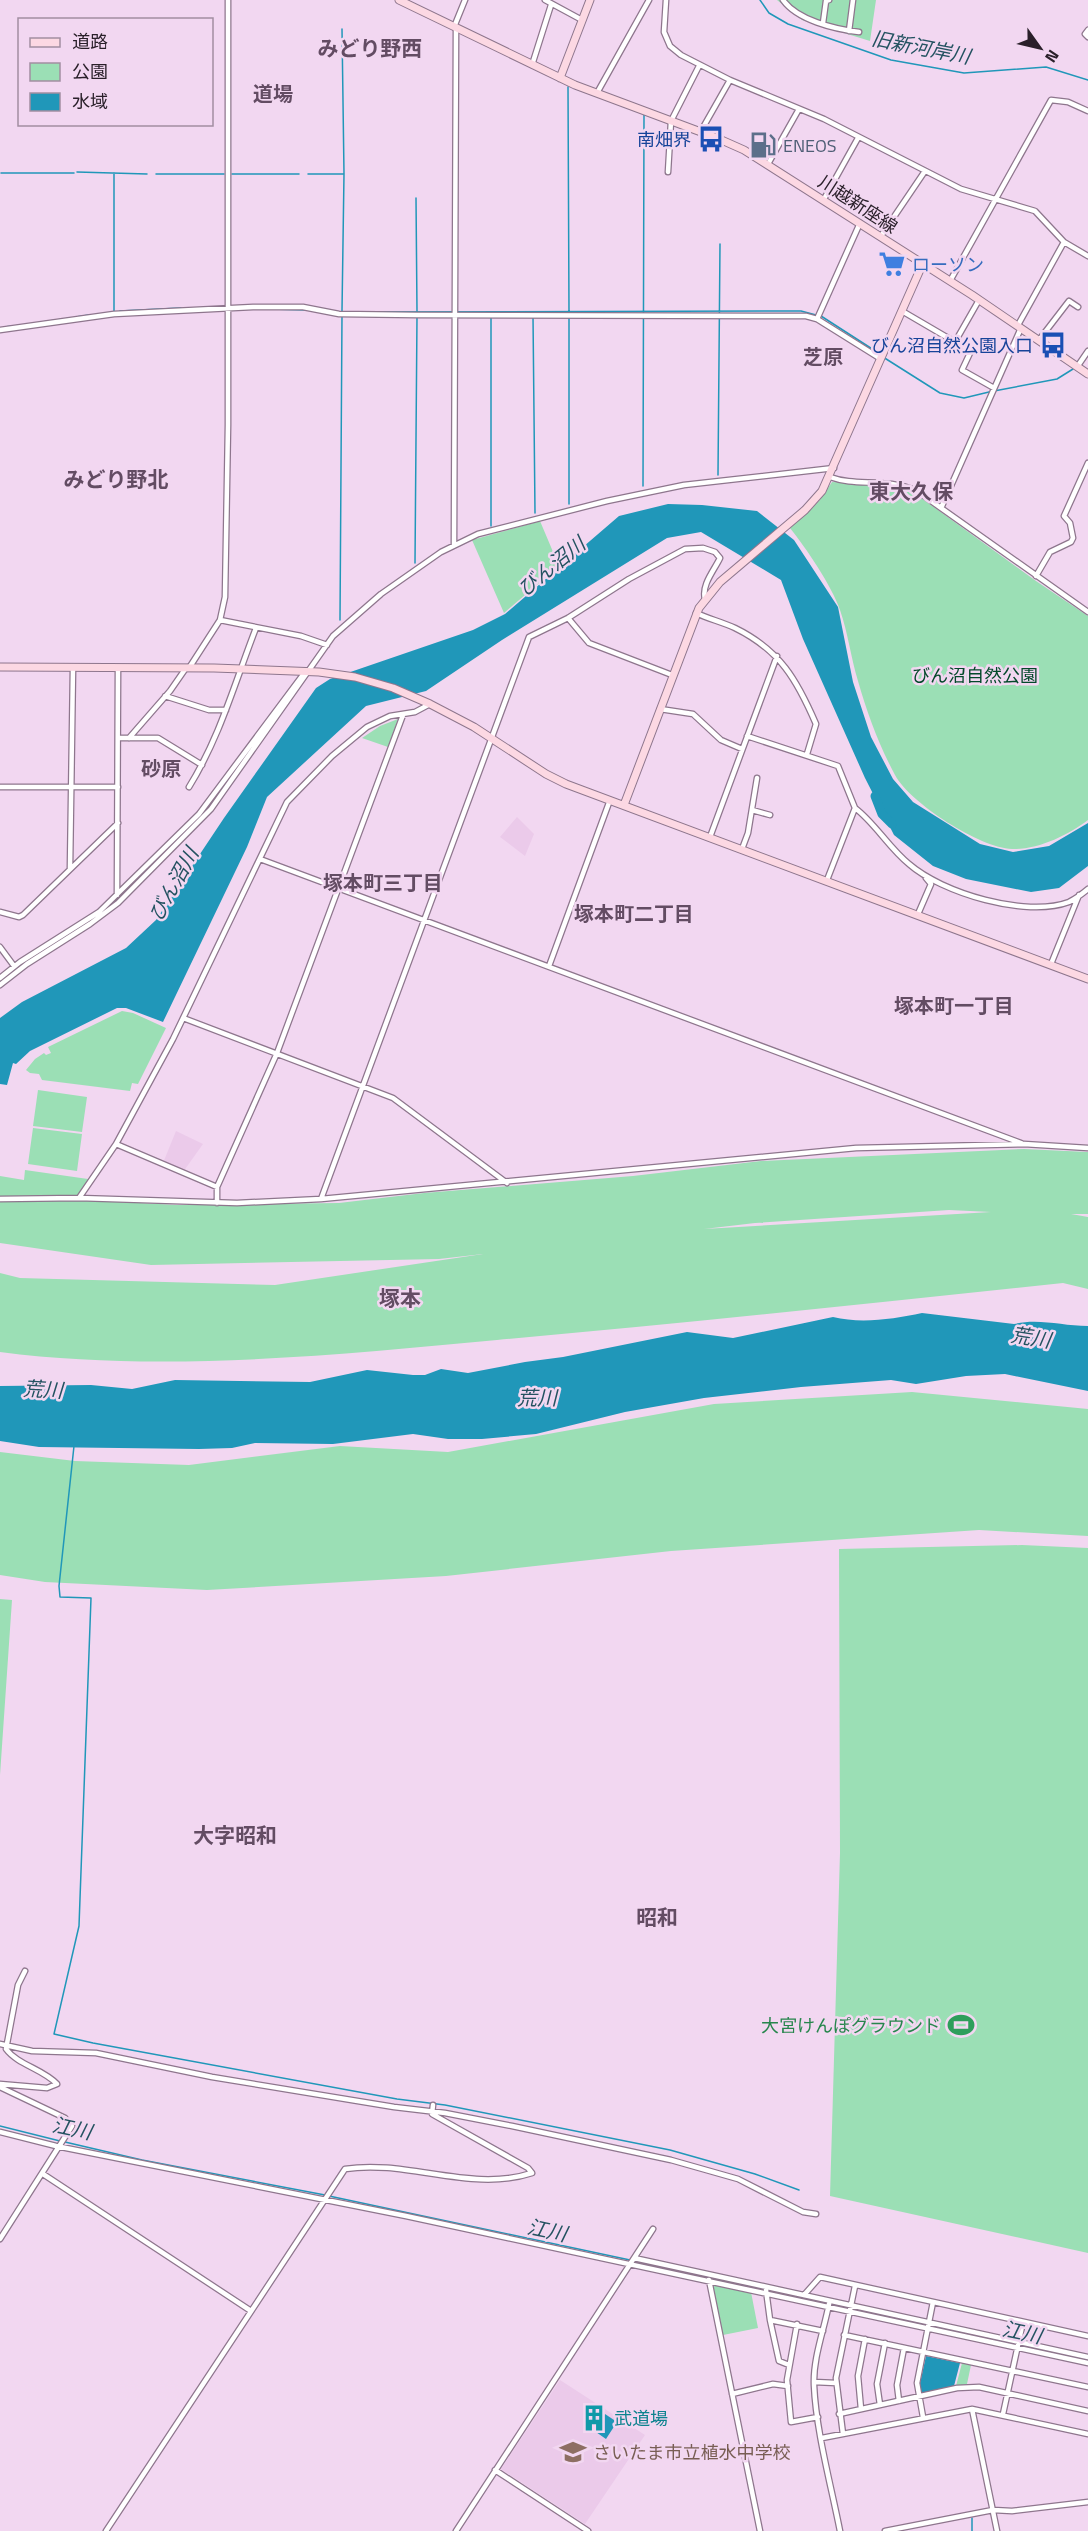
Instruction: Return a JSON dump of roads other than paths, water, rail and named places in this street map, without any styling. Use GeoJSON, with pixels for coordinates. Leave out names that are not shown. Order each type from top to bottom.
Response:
{"type":"FeatureCollection","features":[{"type":"Feature","properties":{"kind":"street"},"geometry":{"type":"LineString","coordinates":[[129,738],[187,668],[220,620],[225,603],[228,0]]}},
{"type":"Feature","properties":{"kind":"street","name":"川越新座線"},"geometry":{"type":"LineString","coordinates":[[399,0],[560,78],[701,131],[744,150],[1020,326],[1088,374]]}},
{"type":"Feature","properties":{"kind":"street"},"geometry":{"type":"LineString","coordinates":[[417,8],[418,0]]}},
{"type":"Feature","properties":{"kind":"street"},"geometry":{"type":"LineString","coordinates":[[454,545],[455,28],[465,0]]}},
{"type":"Feature","properties":{"kind":"street"},"geometry":{"type":"LineString","coordinates":[[545,0],[550,5],[582,20]]}},
{"type":"Feature","properties":{"kind":"street"},"geometry":{"type":"LineString","coordinates":[[560,78],[590,0]]}},
{"type":"Feature","properties":{"kind":"street"},"geometry":{"type":"LineString","coordinates":[[597,93],[649,0]]}},
{"type":"Feature","properties":{"kind":"street"},"geometry":{"type":"LineString","coordinates":[[666,0],[664,32],[674,51],[699,66],[799,109],[961,189],[1035,211],[1064,242],[1088,256]]}},
{"type":"Feature","properties":{"kind":"street"},"geometry":{"type":"LineString","coordinates":[[783,0],[791,11],[822,23],[859,32]]}},
{"type":"Feature","properties":{"kind":"street"},"geometry":{"type":"LineString","coordinates":[[822,23],[826,1],[829,0]]}},
{"type":"Feature","properties":{"kind":"street"},"geometry":{"type":"LineString","coordinates":[[849,31],[853,0]]}},
{"type":"Feature","properties":{"kind":"street"},"geometry":{"type":"LineString","coordinates":[[532,65],[550,5]]}},
{"type":"Feature","properties":{"kind":"street"},"geometry":{"type":"LineString","coordinates":[[1088,30],[1085,34],[1088,37]]}},
{"type":"Feature","properties":{"kind":"street"},"geometry":{"type":"LineString","coordinates":[[668,172],[671,121],[699,66]]}},
{"type":"Feature","properties":{"kind":"street"},"geometry":{"type":"LineString","coordinates":[[701,131],[730,80]]}},
{"type":"Feature","properties":{"kind":"street"},"geometry":{"type":"LineString","coordinates":[[950,281],[1051,100],[1068,102],[1088,111]]}},
{"type":"Feature","properties":{"kind":"street"},"geometry":{"type":"LineString","coordinates":[[768,164],[799,109]]}},
{"type":"Feature","properties":{"kind":"street"},"geometry":{"type":"LineString","coordinates":[[824,199],[858,138]]}},
{"type":"Feature","properties":{"kind":"street"},"geometry":{"type":"LineString","coordinates":[[881,236],[925,171]]}},
{"type":"Feature","properties":{"kind":"street"},"geometry":{"type":"LineString","coordinates":[[817,319],[860,223]]}},
{"type":"Feature","properties":{"kind":"street"},"geometry":{"type":"LineString","coordinates":[[942,506],[1020,326],[1064,242]]}},
{"type":"Feature","properties":{"kind":"street"},"geometry":{"type":"LineString","coordinates":[[624,806],[696,613],[720,582],[815,501],[830,477],[923,264]]}},
{"type":"Feature","properties":{"kind":"street"},"geometry":{"type":"LineString","coordinates":[[955,342],[979,300]]}},
{"type":"Feature","properties":{"kind":"street"},"geometry":{"type":"LineString","coordinates":[[1039,340],[1069,301],[1078,307]]}},
{"type":"Feature","properties":{"kind":"street"},"geometry":{"type":"LineString","coordinates":[[0,330],[124,313],[228,308],[303,307],[339,314],[794,316],[817,319],[881,359]]}},
{"type":"Feature","properties":{"kind":"street"},"geometry":{"type":"LineString","coordinates":[[902,311],[969,349],[970,353],[962,370],[994,388]]}},
{"type":"Feature","properties":{"kind":"street"},"geometry":{"type":"LineString","coordinates":[[1077,367],[1088,351]]}},
{"type":"Feature","properties":{"kind":"street"},"geometry":{"type":"LineString","coordinates":[[1036,576],[1050,552],[1071,542],[1070,523],[1064,516],[1088,463]]}},
{"type":"Feature","properties":{"kind":"street"},"geometry":{"type":"LineString","coordinates":[[0,978],[14,966],[91,918],[117,895],[212,800],[335,634],[381,594],[426,561],[454,545],[487,531],[618,498],[684,485],[834,468]]}},
{"type":"Feature","properties":{"kind":"street"},"geometry":{"type":"LineString","coordinates":[[830,477],[840,480],[897,484],[917,491],[942,506],[1088,612]]}},
{"type":"Feature","properties":{"kind":"street"},"geometry":{"type":"LineString","coordinates":[[321,1199],[529,637],[568,618],[629,579],[691,548],[709,550],[720,558],[713,568],[704,593],[705,599]]}},
{"type":"Feature","properties":{"kind":"street"},"geometry":{"type":"LineString","coordinates":[[696,613],[736,629],[777,656],[802,692],[816,724],[807,754]]}},
{"type":"Feature","properties":{"kind":"street"},"geometry":{"type":"LineString","coordinates":[[568,618],[589,643],[672,675]]}},
{"type":"Feature","properties":{"kind":"street"},"geometry":{"type":"LineString","coordinates":[[220,620],[301,636],[327,645]]}},
{"type":"Feature","properties":{"kind":"street"},"geometry":{"type":"LineString","coordinates":[[189,787],[220,728],[256,628]]}},
{"type":"Feature","properties":{"kind":"street"},"geometry":{"type":"LineString","coordinates":[[710,837],[777,656]]}},
{"type":"Feature","properties":{"kind":"street"},"geometry":{"type":"LineString","coordinates":[[0,668],[187,668],[329,672],[369,681],[430,704],[491,738],[553,777],[624,806],[918,914],[1088,980]]}},
{"type":"Feature","properties":{"kind":"street"},"geometry":{"type":"LineString","coordinates":[[70,868],[73,668]]}},
{"type":"Feature","properties":{"kind":"street"},"geometry":{"type":"LineString","coordinates":[[117,895],[118,668]]}},
{"type":"Feature","properties":{"kind":"street"},"geometry":{"type":"LineString","coordinates":[[0,985],[27,964],[109,911],[207,814],[307,672]]}},
{"type":"Feature","properties":{"kind":"street"},"geometry":{"type":"LineString","coordinates":[[165,696],[209,710],[226,710]]}},
{"type":"Feature","properties":{"kind":"street"},"geometry":{"type":"LineString","coordinates":[[79,1197],[116,1144],[183,1018],[287,802],[345,744],[367,727],[390,716],[403,715],[430,704]]}},
{"type":"Feature","properties":{"kind":"street"},"geometry":{"type":"LineString","coordinates":[[660,709],[693,714],[721,740],[742,749]]}},
{"type":"Feature","properties":{"kind":"street"},"geometry":{"type":"LineString","coordinates":[[217,1203],[217,1187],[277,1053],[403,715]]}},
{"type":"Feature","properties":{"kind":"street"},"geometry":{"type":"LineString","coordinates":[[747,736],[838,766],[855,808],[883,840],[931,884],[918,914]]}},
{"type":"Feature","properties":{"kind":"street"},"geometry":{"type":"LineString","coordinates":[[118,738],[158,738],[202,765]]}},
{"type":"Feature","properties":{"kind":"street"},"geometry":{"type":"LineString","coordinates":[[741,849],[748,833],[757,778]]}},
{"type":"Feature","properties":{"kind":"street"},"geometry":{"type":"LineString","coordinates":[[0,787],[71,785],[118,787]]}},
{"type":"Feature","properties":{"kind":"street"},"geometry":{"type":"LineString","coordinates":[[549,966],[610,800]]}},
{"type":"Feature","properties":{"kind":"street"},"geometry":{"type":"LineString","coordinates":[[827,880],[855,808]]}},
{"type":"Feature","properties":{"kind":"street"},"geometry":{"type":"LineString","coordinates":[[752,810],[770,815]]}},
{"type":"Feature","properties":{"kind":"street"},"geometry":{"type":"LineString","coordinates":[[0,912],[21,917],[118,823]]}},
{"type":"Feature","properties":{"kind":"street"},"geometry":{"type":"LineString","coordinates":[[260,859],[1024,1144]]}},
{"type":"Feature","properties":{"kind":"street"},"geometry":{"type":"LineString","coordinates":[[924,876],[953,890],[1020,906],[1069,902],[1088,890]]}},
{"type":"Feature","properties":{"kind":"street"},"geometry":{"type":"LineString","coordinates":[[1051,964],[1079,895]]}},
{"type":"Feature","properties":{"kind":"street"},"geometry":{"type":"LineString","coordinates":[[0,947],[14,966]]}},
{"type":"Feature","properties":{"kind":"street"},"geometry":{"type":"LineString","coordinates":[[183,1018],[393,1098],[508,1183]]}},
{"type":"Feature","properties":{"kind":"street"},"geometry":{"type":"LineString","coordinates":[[116,1144],[217,1187]]}},
{"type":"Feature","properties":{"kind":"street"},"geometry":{"type":"LineString","coordinates":[[0,1199],[79,1197],[217,1203],[321,1199],[508,1183],[724,1159],[856,1148],[1024,1144],[1088,1148]]}},
{"type":"Feature","properties":{"kind":"street"},"geometry":{"type":"LineString","coordinates":[[0,2086],[47,2088],[57,2084],[50,2077],[12,2056],[3,2045],[18,1985],[26,1971]]}},
{"type":"Feature","properties":{"kind":"street"},"geometry":{"type":"LineString","coordinates":[[3,2045],[32,2051],[96,2052],[212,2077],[493,2122],[680,2163],[745,2182],[803,2212],[816,2214]]}},
{"type":"Feature","properties":{"kind":"street"},"geometry":{"type":"LineString","coordinates":[[0,2086],[68,2119],[72,2126],[0,2239]]}},
{"type":"Feature","properties":{"kind":"street"},"geometry":{"type":"LineString","coordinates":[[106,2531],[345,2169],[380,2168],[490,2180],[532,2173],[528,2168],[462,2129],[432,2114],[433,2105]]}},
{"type":"Feature","properties":{"kind":"street"},"geometry":{"type":"LineString","coordinates":[[0,2132],[632,2261],[1018,2345],[1088,2363]]}},
{"type":"Feature","properties":{"kind":"street"},"geometry":{"type":"LineString","coordinates":[[43,2174],[251,2311]]}},
{"type":"Feature","properties":{"kind":"street"},"geometry":{"type":"LineString","coordinates":[[465,2531],[457,2529],[653,2229]]}},
{"type":"Feature","properties":{"kind":"street"},"geometry":{"type":"LineString","coordinates":[[632,2261],[709,2280],[804,2295],[829,2304]]}},
{"type":"Feature","properties":{"kind":"street"},"geometry":{"type":"LineString","coordinates":[[804,2295],[820,2277],[1088,2336]]}},
{"type":"Feature","properties":{"kind":"street"},"geometry":{"type":"LineString","coordinates":[[709,2280],[760,2531]]}},
{"type":"Feature","properties":{"kind":"street"},"geometry":{"type":"LineString","coordinates":[[843,2434],[836,2383],[855,2286]]}},
{"type":"Feature","properties":{"kind":"street"},"geometry":{"type":"LineString","coordinates":[[766,2290],[779,2361],[789,2365]]}},
{"type":"Feature","properties":{"kind":"street"},"geometry":{"type":"LineString","coordinates":[[923,2417],[917,2383],[933,2302]]}},
{"type":"Feature","properties":{"kind":"street"},"geometry":{"type":"LineString","coordinates":[[829,2304],[816,2362],[814,2382],[818,2417],[840,2531]]}},
{"type":"Feature","properties":{"kind":"street"},"geometry":{"type":"LineString","coordinates":[[770,2320],[823,2331]]}},
{"type":"Feature","properties":{"kind":"street"},"geometry":{"type":"LineString","coordinates":[[1003,2414],[1023,2322]]}},
{"type":"Feature","properties":{"kind":"street"},"geometry":{"type":"LineString","coordinates":[[797,2324],[789,2365],[791,2422],[818,2417]]}},
{"type":"Feature","properties":{"kind":"street"},"geometry":{"type":"LineString","coordinates":[[844,2335],[1088,2387]]}},
{"type":"Feature","properties":{"kind":"street"},"geometry":{"type":"LineString","coordinates":[[861,2409],[858,2376],[865,2339]]}},
{"type":"Feature","properties":{"kind":"street"},"geometry":{"type":"LineString","coordinates":[[880,2405],[877,2384],[885,2343]]}},
{"type":"Feature","properties":{"kind":"street"},"geometry":{"type":"LineString","coordinates":[[1018,2345],[1088,2357]]}},
{"type":"Feature","properties":{"kind":"street"},"geometry":{"type":"LineString","coordinates":[[898,2401],[897,2385],[904,2348]]}},
{"type":"Feature","properties":{"kind":"street"},"geometry":{"type":"LineString","coordinates":[[814,2382],[836,2383]]}},
{"type":"Feature","properties":{"kind":"street"},"geometry":{"type":"LineString","coordinates":[[732,2394],[773,2384],[788,2386]]}},
{"type":"Feature","properties":{"kind":"street"},"geometry":{"type":"LineString","coordinates":[[839,2414],[957,2388],[979,2387],[1088,2411]]}},
{"type":"Feature","properties":{"kind":"street"},"geometry":{"type":"LineString","coordinates":[[822,2438],[972,2409],[1088,2434]]}},
{"type":"Feature","properties":{"kind":"street"},"geometry":{"type":"LineString","coordinates":[[972,2409],[997,2531]]}},
{"type":"Feature","properties":{"kind":"street"},"geometry":{"type":"LineString","coordinates":[[495,2470],[586,2530]]}},
{"type":"Feature","properties":{"kind":"street"},"geometry":{"type":"LineString","coordinates":[[885,2531],[906,2529],[993,2510],[1012,2511],[1088,2502]]}},
{"type":"Feature","properties":{"kind":"water"},"geometry":{"type":"Polygon","coordinates":[[[668,504],[757,511],[794,540],[838,607],[853,682],[871,737],[893,779],[913,802],[980,844],[1013,852],[1049,846],[1088,823],[1088,866],[1059,888],[1031,892],[966,879],[933,866],[894,835],[865,778],[803,639],[781,580],[701,532],[667,538],[502,640],[426,691],[366,706],[267,797],[247,847],[163,1022],[126,1008],[117,1008],[30,1051],[16,1064],[13,1063],[7,1085],[0,1084],[0,1018],[22,1002],[126,948],[156,920],[224,818],[316,688],[330,679],[473,630],[505,614],[619,516],[668,504]]]}},
{"type":"Feature","properties":{"kind":"water","name":"荒川"},"geometry":{"type":"Polygon","coordinates":[[[922,1313],[1014,1324],[1042,1322],[1088,1326],[1088,1391],[1005,1374],[966,1376],[916,1384],[891,1380],[801,1387],[704,1398],[625,1412],[536,1434],[482,1439],[448,1439],[413,1434],[333,1444],[255,1443],[232,1448],[199,1449],[39,1447],[0,1441],[0,1386],[91,1385],[132,1389],[175,1380],[310,1382],[367,1370],[413,1375],[425,1375],[441,1369],[468,1373],[687,1332],[733,1338],[833,1317],[866,1320],[889,1319],[922,1313]]]}},
{"type":"Feature","properties":{"kind":"water"},"geometry":{"type":"Polygon","coordinates":[[[926,2356],[960,2363],[954,2386],[921,2393],[920,2383],[926,2356]]]}},
{"type":"Feature","properties":{"kind":"water"},"geometry":{"type":"Polygon","coordinates":[[[605,2414],[617,2422],[606,2439],[593,2430],[605,2414]]]}},
{"type":"Feature","properties":{"kind":"waterway","name":"旧新河岸川"},"geometry":{"type":"LineString","coordinates":[[760,0],[769,13],[788,24],[891,60],[964,73],[1046,67],[1088,80]]}},
{"type":"Feature","properties":{"kind":"waterway"},"geometry":{"type":"LineString","coordinates":[[342,29],[344,174],[342,311]]}},
{"type":"Feature","properties":{"kind":"waterway"},"geometry":{"type":"LineString","coordinates":[[568,87],[569,311]]}},
{"type":"Feature","properties":{"kind":"waterway"},"geometry":{"type":"LineString","coordinates":[[643,486],[644,115]]}},
{"type":"Feature","properties":{"kind":"waterway"},"geometry":{"type":"LineString","coordinates":[[77,172],[147,174]]}},
{"type":"Feature","properties":{"kind":"waterway"},"geometry":{"type":"LineString","coordinates":[[1,173],[74,173]]}},
{"type":"Feature","properties":{"kind":"waterway"},"geometry":{"type":"LineString","coordinates":[[114,173],[114,312]]}},
{"type":"Feature","properties":{"kind":"waterway"},"geometry":{"type":"LineString","coordinates":[[156,174],[224,174]]}},
{"type":"Feature","properties":{"kind":"waterway"},"geometry":{"type":"LineString","coordinates":[[232,174],[299,174]]}},
{"type":"Feature","properties":{"kind":"waterway"},"geometry":{"type":"LineString","coordinates":[[308,174],[343,174]]}},
{"type":"Feature","properties":{"kind":"waterway"},"geometry":{"type":"LineString","coordinates":[[416,198],[417,311]]}},
{"type":"Feature","properties":{"kind":"waterway"},"geometry":{"type":"LineString","coordinates":[[718,475],[720,244]]}},
{"type":"Feature","properties":{"kind":"waterway"},"geometry":{"type":"LineString","coordinates":[[120,311],[181,308]]}},
{"type":"Feature","properties":{"kind":"waterway"},"geometry":{"type":"LineString","coordinates":[[270,309],[307,310]]}},
{"type":"Feature","properties":{"kind":"waterway"},"geometry":{"type":"LineString","coordinates":[[342,312],[801,311],[816,315]]}},
{"type":"Feature","properties":{"kind":"waterway"},"geometry":{"type":"LineString","coordinates":[[76,317],[89,315]]}},
{"type":"Feature","properties":{"kind":"waterway"},"geometry":{"type":"LineString","coordinates":[[340,620],[342,315]]}},
{"type":"Feature","properties":{"kind":"waterway"},"geometry":{"type":"LineString","coordinates":[[491,315],[491,526]]}},
{"type":"Feature","properties":{"kind":"waterway"},"geometry":{"type":"LineString","coordinates":[[415,563],[417,316]]}},
{"type":"Feature","properties":{"kind":"waterway"},"geometry":{"type":"LineString","coordinates":[[533,316],[535,513]]}},
{"type":"Feature","properties":{"kind":"waterway"},"geometry":{"type":"LineString","coordinates":[[821,316],[880,354]]}},
{"type":"Feature","properties":{"kind":"waterway"},"geometry":{"type":"LineString","coordinates":[[42,322],[71,318]]}},
{"type":"Feature","properties":{"kind":"waterway"},"geometry":{"type":"LineString","coordinates":[[569,318],[569,504]]}},
{"type":"Feature","properties":{"kind":"waterway"},"geometry":{"type":"LineString","coordinates":[[4,327],[23,325]]}},
{"type":"Feature","properties":{"kind":"waterway"},"geometry":{"type":"LineString","coordinates":[[883,357],[940,393],[964,398],[989,392]]}},
{"type":"Feature","properties":{"kind":"waterway"},"geometry":{"type":"LineString","coordinates":[[994,391],[1057,379],[1073,369]]}},
{"type":"Feature","properties":{"kind":"waterway","name":"びん沼川"},"geometry":{"type":"LineString","coordinates":[[875,796],[882,814],[892,824]]}},
{"type":"Feature","properties":{"kind":"waterway"},"geometry":{"type":"LineString","coordinates":[[74,1446],[59,1586],[60,1597],[91,1598],[79,1926],[54,2034],[397,2099],[445,2105],[670,2150],[755,2174],[799,2190]]}},
{"type":"Feature","properties":{"kind":"waterway","name":"江川"},"geometry":{"type":"LineString","coordinates":[[0,2126],[60,2141]]}},
{"type":"Feature","properties":{"kind":"waterway","name":"江川"},"geometry":{"type":"LineString","coordinates":[[65,2142],[142,2160],[325,2195]]}},
{"type":"Feature","properties":{"kind":"waterway","name":"江川"},"geometry":{"type":"LineString","coordinates":[[329,2196],[630,2260]]}},
{"type":"Feature","properties":{"kind":"waterway","name":"江川"},"geometry":{"type":"LineString","coordinates":[[635,2261],[826,2303]]}},
{"type":"Feature","properties":{"kind":"waterway","name":"江川"},"geometry":{"type":"LineString","coordinates":[[831,2304],[926,2325]]}},
{"type":"Feature","properties":{"kind":"waterway","name":"江川"},"geometry":{"type":"LineString","coordinates":[[931,2326],[1088,2360]]}},
{"type":"Feature","properties":{"kind":"waterway"},"geometry":{"type":"LineString","coordinates":[[972,2518],[972,2531]]}},
{"type":"Feature","properties":{"kind":"place","name":"南畑界"},"geometry":{"type":"Point","coordinates":[711,139]}},
{"type":"Feature","properties":{"kind":"place","name":"ENEOS"},"geometry":{"type":"Point","coordinates":[763,145]}},
{"type":"Feature","properties":{"kind":"place","name":"ローソン"},"geometry":{"type":"Point","coordinates":[892,264]}},
{"type":"Feature","properties":{"kind":"place","name":"びん沼自然公園入口"},"geometry":{"type":"Point","coordinates":[1053,345]}},
{"type":"Feature","properties":{"kind":"place","name":"大宮けんぽグラウンド"},"geometry":{"type":"Point","coordinates":[961,2025]}},
{"type":"Feature","properties":{"kind":"place","name":"武道場"},"geometry":{"type":"Point","coordinates":[594,2418]}},
{"type":"Feature","properties":{"kind":"place","name":"さいたま市立植水中学校"},"geometry":{"type":"Point","coordinates":[573,2452]}},
{"type":"Feature","properties":{"kind":"district","name":"みどり野西"},"geometry":{"type":"Point","coordinates":[370,48]}},
{"type":"Feature","properties":{"kind":"district","name":"道場"},"geometry":{"type":"Point","coordinates":[273,93]}},
{"type":"Feature","properties":{"kind":"district","name":"芝原"},"geometry":{"type":"Point","coordinates":[823,356]}},
{"type":"Feature","properties":{"kind":"district","name":"みどり野北"},"geometry":{"type":"Point","coordinates":[116,479]}},
{"type":"Feature","properties":{"kind":"district","name":"東大久保"},"geometry":{"type":"Point","coordinates":[911,491]}},
{"type":"Feature","properties":{"kind":"district","name":"砂原"},"geometry":{"type":"Point","coordinates":[161,768]}},
{"type":"Feature","properties":{"kind":"district","name":"塚本町三丁目"},"geometry":{"type":"Point","coordinates":[383,882]}},
{"type":"Feature","properties":{"kind":"district","name":"塚本町二丁目"},"geometry":{"type":"Point","coordinates":[634,913]}},
{"type":"Feature","properties":{"kind":"district","name":"塚本町一丁目"},"geometry":{"type":"Point","coordinates":[954,1005]}},
{"type":"Feature","properties":{"kind":"district","name":"塚本"},"geometry":{"type":"Point","coordinates":[400,1298]}},
{"type":"Feature","properties":{"kind":"district","name":"大字昭和"},"geometry":{"type":"Point","coordinates":[235,1835]}},
{"type":"Feature","properties":{"kind":"district","name":"昭和"},"geometry":{"type":"Point","coordinates":[657,1917]}},
{"type":"Feature","properties":{"kind":"park label","name":"びん沼自然公園"},"geometry":{"type":"Point","coordinates":[975,675]}}]}
